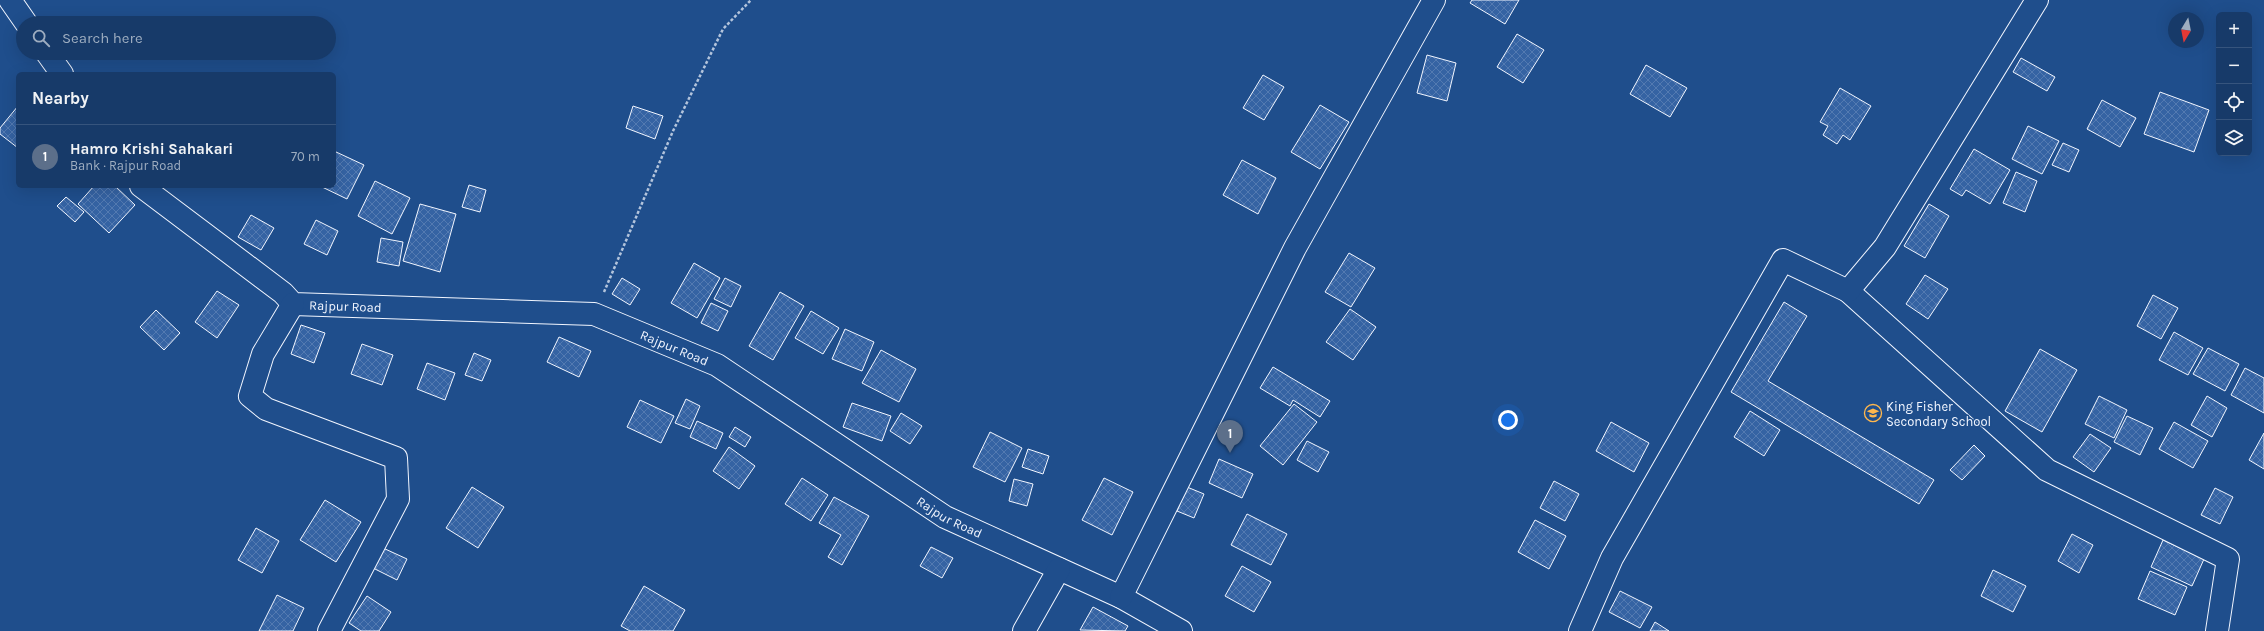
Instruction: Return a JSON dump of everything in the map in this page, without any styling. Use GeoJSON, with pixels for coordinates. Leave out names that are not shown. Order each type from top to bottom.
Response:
{"type":"FeatureCollection","features":[{"type":"Feature","properties":{"kind":"street"},"geometry":{"type":"LineString","coordinates":[[10,0],[21,16]]}},
{"type":"Feature","properties":{"kind":"street"},"geometry":{"type":"LineString","coordinates":[[1121,597],[1295,248],[1434,0]]}},
{"type":"Feature","properties":{"kind":"street"},"geometry":{"type":"LineString","coordinates":[[1848,291],[1885,248],[2037,0]]}},
{"type":"Feature","properties":{"kind":"street"},"geometry":{"type":"LineString","coordinates":[[52,60],[61,72]]}},
{"type":"Feature","properties":{"kind":"street","name":"Rajpur Road"},"geometry":{"type":"LineString","coordinates":[[144,188],[283,293],[293,304],[594,314],[717,365],[945,517],[1121,597],[1181,631]]}},
{"type":"Feature","properties":{"kind":"street"},"geometry":{"type":"LineString","coordinates":[[1580,631],[1612,558],[1783,260],[1848,291],[2047,470],[2228,559],[2217,631]]}},
{"type":"Feature","properties":{"kind":"street"},"geometry":{"type":"LineString","coordinates":[[293,304],[262,354],[250,396],[266,409],[396,458],[398,498],[328,631]]}},
{"type":"Feature","properties":{"kind":"street"},"geometry":{"type":"LineString","coordinates":[[1024,631],[1059,569]]}},
{"type":"Feature","properties":{"kind":"path"},"geometry":{"type":"LineString","coordinates":[[594,314],[673,131],[723,29],[751,0]]}},
{"type":"Feature","properties":{"kind":"building"},"geometry":{"type":"Polygon","coordinates":[[[1472,0],[1519,0],[1505,24],[1470,3],[1472,0]]]}},
{"type":"Feature","properties":{"kind":"building"},"geometry":{"type":"Polygon","coordinates":[[[1517,34],[1544,50],[1523,83],[1497,67],[1517,34]]]}},
{"type":"Feature","properties":{"kind":"building"},"geometry":{"type":"Polygon","coordinates":[[[1427,55],[1456,63],[1447,101],[1417,93],[1427,55]]]}},
{"type":"Feature","properties":{"kind":"building"},"geometry":{"type":"Polygon","coordinates":[[[2021,58],[2055,77],[2047,91],[2013,72],[2021,58]]]}},
{"type":"Feature","properties":{"kind":"building"},"geometry":{"type":"Polygon","coordinates":[[[1646,65],[1687,88],[1670,117],[1630,94],[1646,65]]]}},
{"type":"Feature","properties":{"kind":"building"},"geometry":{"type":"Polygon","coordinates":[[[1263,75],[1284,87],[1264,120],[1243,108],[1263,75]]]}},
{"type":"Feature","properties":{"kind":"building"},"geometry":{"type":"Polygon","coordinates":[[[1840,88],[1871,106],[1850,140],[1843,135],[1837,144],[1823,135],[1828,126],[1820,122],[1840,88]]]}},
{"type":"Feature","properties":{"kind":"building"},"geometry":{"type":"Polygon","coordinates":[[[2160,92],[2209,110],[2194,152],[2144,134],[2160,92]]]}},
{"type":"Feature","properties":{"kind":"building"},"geometry":{"type":"Polygon","coordinates":[[[2102,100],[2136,118],[2120,147],[2087,129],[2102,100]]]}},
{"type":"Feature","properties":{"kind":"building"},"geometry":{"type":"Polygon","coordinates":[[[1320,105],[1349,122],[1320,169],[1291,152],[1320,105]]]}},
{"type":"Feature","properties":{"kind":"building"},"geometry":{"type":"Polygon","coordinates":[[[633,106],[663,116],[655,139],[626,128],[633,106]]]}},
{"type":"Feature","properties":{"kind":"building"},"geometry":{"type":"Polygon","coordinates":[[[16,108],[16,146],[0,134],[0,128],[16,108]]]}},
{"type":"Feature","properties":{"kind":"building"},"geometry":{"type":"Polygon","coordinates":[[[2028,126],[2059,141],[2042,174],[2012,159],[2028,126]]]}},
{"type":"Feature","properties":{"kind":"building"},"geometry":{"type":"Polygon","coordinates":[[[2063,143],[2079,150],[2069,172],[2052,165],[2063,143]]]}},
{"type":"Feature","properties":{"kind":"building"},"geometry":{"type":"Polygon","coordinates":[[[1974,149],[2010,170],[1990,204],[1966,190],[1962,196],[1950,189],[1974,149]]]}},
{"type":"Feature","properties":{"kind":"building"},"geometry":{"type":"Polygon","coordinates":[[[336,152],[364,165],[347,199],[324,188],[336,188],[336,152]]]}},
{"type":"Feature","properties":{"kind":"building"},"geometry":{"type":"Polygon","coordinates":[[[1242,160],[1276,178],[1258,214],[1223,195],[1242,160]]]}},
{"type":"Feature","properties":{"kind":"building"},"geometry":{"type":"Polygon","coordinates":[[[2016,172],[2037,181],[2025,212],[2003,203],[2016,172]]]}},
{"type":"Feature","properties":{"kind":"building"},"geometry":{"type":"Polygon","coordinates":[[[375,181],[410,198],[392,234],[358,216],[375,181]]]}},
{"type":"Feature","properties":{"kind":"building"},"geometry":{"type":"Polygon","coordinates":[[[469,185],[486,190],[480,212],[462,207],[469,185]]]}},
{"type":"Feature","properties":{"kind":"building"},"geometry":{"type":"Polygon","coordinates":[[[92,188],[117,188],[135,205],[109,233],[78,204],[92,188]]]}},
{"type":"Feature","properties":{"kind":"building"},"geometry":{"type":"Polygon","coordinates":[[[66,197],[84,212],[75,222],[57,206],[66,197]]]}},
{"type":"Feature","properties":{"kind":"building"},"geometry":{"type":"Polygon","coordinates":[[[420,204],[456,214],[440,272],[403,261],[420,204]]]}},
{"type":"Feature","properties":{"kind":"building"},"geometry":{"type":"Polygon","coordinates":[[[1929,204],[1949,216],[1925,258],[1904,246],[1929,204]]]}},
{"type":"Feature","properties":{"kind":"building"},"geometry":{"type":"Polygon","coordinates":[[[251,215],[274,228],[261,250],[238,237],[251,215]]]}},
{"type":"Feature","properties":{"kind":"building"},"geometry":{"type":"Polygon","coordinates":[[[316,220],[338,231],[327,255],[304,244],[316,220]]]}},
{"type":"Feature","properties":{"kind":"building"},"geometry":{"type":"Polygon","coordinates":[[[381,238],[403,242],[399,266],[377,262],[381,238]]]}},
{"type":"Feature","properties":{"kind":"building"},"geometry":{"type":"Polygon","coordinates":[[[1349,253],[1375,268],[1351,307],[1325,292],[1349,253]]]}},
{"type":"Feature","properties":{"kind":"building"},"geometry":{"type":"Polygon","coordinates":[[[694,263],[720,278],[697,318],[671,303],[694,263]]]}},
{"type":"Feature","properties":{"kind":"building"},"geometry":{"type":"Polygon","coordinates":[[[1925,275],[1948,289],[1928,319],[1906,304],[1925,275]]]}},
{"type":"Feature","properties":{"kind":"building"},"geometry":{"type":"Polygon","coordinates":[[[622,278],[640,289],[630,305],[612,294],[622,278]]]}},
{"type":"Feature","properties":{"kind":"building"},"geometry":{"type":"Polygon","coordinates":[[[725,278],[741,286],[731,307],[714,299],[725,278]]]}},
{"type":"Feature","properties":{"kind":"building"},"geometry":{"type":"Polygon","coordinates":[[[217,291],[239,305],[217,338],[195,322],[217,291]]]}},
{"type":"Feature","properties":{"kind":"building"},"geometry":{"type":"Polygon","coordinates":[[[780,292],[804,306],[773,360],[749,346],[780,292]]]}},
{"type":"Feature","properties":{"kind":"building"},"geometry":{"type":"Polygon","coordinates":[[[2153,295],[2178,308],[2161,339],[2137,326],[2153,295]]]}},
{"type":"Feature","properties":{"kind":"building"},"geometry":{"type":"Polygon","coordinates":[[[1784,302],[1807,316],[1768,381],[1934,480],[1919,504],[1731,392],[1784,302]]]}},
{"type":"Feature","properties":{"kind":"building"},"geometry":{"type":"Polygon","coordinates":[[[711,303],[728,311],[718,331],[701,323],[711,303]]]}},
{"type":"Feature","properties":{"kind":"building"},"geometry":{"type":"Polygon","coordinates":[[[1350,309],[1376,327],[1353,360],[1326,342],[1350,309]]]}},
{"type":"Feature","properties":{"kind":"building"},"geometry":{"type":"Polygon","coordinates":[[[156,310],[180,333],[164,350],[140,327],[156,310]]]}},
{"type":"Feature","properties":{"kind":"building"},"geometry":{"type":"Polygon","coordinates":[[[811,311],[839,328],[823,354],[795,338],[811,311]]]}},
{"type":"Feature","properties":{"kind":"building"},"geometry":{"type":"Polygon","coordinates":[[[301,325],[325,333],[314,363],[291,354],[301,325]]]}},
{"type":"Feature","properties":{"kind":"building"},"geometry":{"type":"Polygon","coordinates":[[[845,329],[874,342],[862,371],[832,359],[845,329]]]}},
{"type":"Feature","properties":{"kind":"building"},"geometry":{"type":"Polygon","coordinates":[[[2174,332],[2203,348],[2188,375],[2159,360],[2174,332]]]}},
{"type":"Feature","properties":{"kind":"building"},"geometry":{"type":"Polygon","coordinates":[[[559,337],[591,351],[579,377],[547,362],[559,337]]]}},
{"type":"Feature","properties":{"kind":"building"},"geometry":{"type":"Polygon","coordinates":[[[362,344],[393,355],[382,385],[351,374],[362,344]]]}},
{"type":"Feature","properties":{"kind":"building"},"geometry":{"type":"Polygon","coordinates":[[[2208,348],[2239,364],[2225,391],[2193,374],[2208,348]]]}},
{"type":"Feature","properties":{"kind":"building"},"geometry":{"type":"Polygon","coordinates":[[[2040,349],[2077,370],[2042,432],[2005,411],[2040,349]]]}},
{"type":"Feature","properties":{"kind":"building"},"geometry":{"type":"Polygon","coordinates":[[[881,350],[916,369],[899,402],[862,383],[881,350]]]}},
{"type":"Feature","properties":{"kind":"building"},"geometry":{"type":"Polygon","coordinates":[[[474,353],[491,360],[482,381],[465,375],[474,353]]]}},
{"type":"Feature","properties":{"kind":"building"},"geometry":{"type":"Polygon","coordinates":[[[427,363],[455,373],[445,400],[417,389],[427,363]]]}},
{"type":"Feature","properties":{"kind":"building"},"geometry":{"type":"Polygon","coordinates":[[[1273,367],[1330,401],[1320,417],[1293,400],[1290,406],[1260,388],[1273,367]]]}},
{"type":"Feature","properties":{"kind":"building"},"geometry":{"type":"Polygon","coordinates":[[[2245,368],[2264,378],[2264,413],[2231,395],[2245,368]]]}},
{"type":"Feature","properties":{"kind":"building"},"geometry":{"type":"Polygon","coordinates":[[[2099,396],[2127,410],[2114,438],[2085,424],[2099,396]]]}},
{"type":"Feature","properties":{"kind":"building"},"geometry":{"type":"Polygon","coordinates":[[[2207,396],[2227,408],[2212,437],[2191,425],[2207,396]]]}},
{"type":"Feature","properties":{"kind":"building"},"geometry":{"type":"Polygon","coordinates":[[[686,399],[700,406],[690,429],[675,423],[686,399]]]}},
{"type":"Feature","properties":{"kind":"building"},"geometry":{"type":"Polygon","coordinates":[[[640,400],[674,416],[661,443],[627,427],[640,400]]]}},
{"type":"Feature","properties":{"kind":"building"},"geometry":{"type":"Polygon","coordinates":[[[852,403],[891,416],[882,441],[843,427],[852,403]]]}},
{"type":"Feature","properties":{"kind":"building"},"geometry":{"type":"Polygon","coordinates":[[[1294,404],[1317,422],[1283,465],[1260,446],[1294,404]]]}},
{"type":"Feature","properties":{"kind":"building"},"geometry":{"type":"Polygon","coordinates":[[[1750,411],[1780,430],[1764,456],[1734,437],[1750,411]]]}},
{"type":"Feature","properties":{"kind":"building"},"geometry":{"type":"Polygon","coordinates":[[[901,413],[922,426],[910,444],[890,431],[901,413]]]}},
{"type":"Feature","properties":{"kind":"building"},"geometry":{"type":"Polygon","coordinates":[[[2127,416],[2153,428],[2140,455],[2114,442],[2127,416]]]}},
{"type":"Feature","properties":{"kind":"building"},"geometry":{"type":"Polygon","coordinates":[[[697,421],[723,433],[716,449],[690,437],[697,421]]]}},
{"type":"Feature","properties":{"kind":"building"},"geometry":{"type":"Polygon","coordinates":[[[1611,422],[1649,443],[1634,472],[1596,451],[1611,422]]]}},
{"type":"Feature","properties":{"kind":"building"},"geometry":{"type":"Polygon","coordinates":[[[2174,422],[2208,441],[2193,468],[2159,449],[2174,422]]]}},
{"type":"Feature","properties":{"kind":"building"},"geometry":{"type":"Polygon","coordinates":[[[735,427],[751,437],[745,447],[729,437],[735,427]]]}},
{"type":"Feature","properties":{"kind":"building"},"geometry":{"type":"Polygon","coordinates":[[[990,432],[1022,448],[1005,482],[973,467],[990,432]]]}},
{"type":"Feature","properties":{"kind":"building"},"geometry":{"type":"Polygon","coordinates":[[[2264,433],[2264,469],[2249,460],[2264,433]]]}},
{"type":"Feature","properties":{"kind":"building"},"geometry":{"type":"Polygon","coordinates":[[[2090,434],[2111,448],[2094,472],[2073,457],[2090,434]]]}},
{"type":"Feature","properties":{"kind":"building"},"geometry":{"type":"Polygon","coordinates":[[[1307,441],[1329,452],[1318,472],[1297,460],[1307,441]]]}},
{"type":"Feature","properties":{"kind":"building"},"geometry":{"type":"Polygon","coordinates":[[[1974,445],[1985,456],[1962,480],[1950,470],[1974,445]]]}},
{"type":"Feature","properties":{"kind":"building"},"geometry":{"type":"Polygon","coordinates":[[[729,447],[755,466],[739,489],[713,471],[729,447]]]}},
{"type":"Feature","properties":{"kind":"building"},"geometry":{"type":"Polygon","coordinates":[[[1028,449],[1049,456],[1043,474],[1022,467],[1028,449]]]}},
{"type":"Feature","properties":{"kind":"building"},"geometry":{"type":"Polygon","coordinates":[[[1219,459],[1253,474],[1242,498],[1209,483],[1219,459]]]}},
{"type":"Feature","properties":{"kind":"building"},"geometry":{"type":"Polygon","coordinates":[[[802,478],[828,495],[811,521],[785,504],[802,478]]]}},
{"type":"Feature","properties":{"kind":"building"},"geometry":{"type":"Polygon","coordinates":[[[1104,478],[1133,492],[1112,535],[1082,520],[1104,478]]]}},
{"type":"Feature","properties":{"kind":"building"},"geometry":{"type":"Polygon","coordinates":[[[1014,479],[1033,484],[1027,506],[1009,501],[1014,479]]]}},
{"type":"Feature","properties":{"kind":"building"},"geometry":{"type":"Polygon","coordinates":[[[1554,481],[1579,494],[1565,521],[1540,508],[1554,481]]]}},
{"type":"Feature","properties":{"kind":"building"},"geometry":{"type":"Polygon","coordinates":[[[472,487],[504,507],[478,548],[446,528],[472,487]]]}},
{"type":"Feature","properties":{"kind":"building"},"geometry":{"type":"Polygon","coordinates":[[[1187,487],[1204,494],[1194,518],[1177,511],[1187,487]]]}},
{"type":"Feature","properties":{"kind":"building"},"geometry":{"type":"Polygon","coordinates":[[[2215,488],[2233,497],[2220,524],[2201,515],[2215,488]]]}},
{"type":"Feature","properties":{"kind":"building"},"geometry":{"type":"Polygon","coordinates":[[[834,497],[869,516],[842,565],[828,557],[841,535],[819,523],[834,497]]]}},
{"type":"Feature","properties":{"kind":"building"},"geometry":{"type":"Polygon","coordinates":[[[325,500],[361,522],[336,562],[300,540],[325,500]]]}},
{"type":"Feature","properties":{"kind":"building"},"geometry":{"type":"Polygon","coordinates":[[[1247,514],[1287,534],[1271,565],[1231,545],[1247,514]]]}},
{"type":"Feature","properties":{"kind":"building"},"geometry":{"type":"Polygon","coordinates":[[[1535,520],[1566,536],[1549,569],[1518,552],[1535,520]]]}},
{"type":"Feature","properties":{"kind":"building"},"geometry":{"type":"Polygon","coordinates":[[[256,528],[279,541],[262,573],[238,560],[256,528]]]}},
{"type":"Feature","properties":{"kind":"building"},"geometry":{"type":"Polygon","coordinates":[[[2072,534],[2093,545],[2079,573],[2058,561],[2072,534]]]}},
{"type":"Feature","properties":{"kind":"building"},"geometry":{"type":"Polygon","coordinates":[[[2163,540],[2204,559],[2192,586],[2151,567],[2163,540]]]}},
{"type":"Feature","properties":{"kind":"building"},"geometry":{"type":"Polygon","coordinates":[[[931,547],[953,558],[942,578],[920,566],[931,547]]]}},
{"type":"Feature","properties":{"kind":"building"},"geometry":{"type":"Polygon","coordinates":[[[383,548],[407,559],[397,580],[373,568],[383,548]]]}},
{"type":"Feature","properties":{"kind":"building"},"geometry":{"type":"Polygon","coordinates":[[[1242,566],[1271,582],[1254,612],[1225,596],[1242,566]]]}},
{"type":"Feature","properties":{"kind":"building"},"geometry":{"type":"Polygon","coordinates":[[[1993,570],[2026,586],[2013,612],[1981,596],[1993,570]]]}},
{"type":"Feature","properties":{"kind":"building"},"geometry":{"type":"Polygon","coordinates":[[[2150,571],[2187,587],[2175,615],[2138,599],[2150,571]]]}},
{"type":"Feature","properties":{"kind":"building"},"geometry":{"type":"Polygon","coordinates":[[[644,586],[685,610],[673,631],[630,631],[621,626],[644,586]]]}},
{"type":"Feature","properties":{"kind":"building"},"geometry":{"type":"Polygon","coordinates":[[[1620,591],[1652,607],[1640,628],[1609,612],[1620,591]]]}},
{"type":"Feature","properties":{"kind":"building"},"geometry":{"type":"Polygon","coordinates":[[[277,595],[304,608],[293,631],[259,631],[277,595]]]}},
{"type":"Feature","properties":{"kind":"building"},"geometry":{"type":"Polygon","coordinates":[[[367,596],[391,612],[379,631],[361,631],[349,623],[367,596]]]}},
{"type":"Feature","properties":{"kind":"building"},"geometry":{"type":"Polygon","coordinates":[[[1093,607],[1128,626],[1125,631],[1080,630],[1093,607]]]}},
{"type":"Feature","properties":{"kind":"building"},"geometry":{"type":"Polygon","coordinates":[[[1655,622],[1669,631],[1650,631],[1655,622]]]}},
{"type":"Feature","properties":{"kind":"place","name":"King Fisher Secondary School"},"geometry":{"type":"Point","coordinates":[1873,413]}},
{"type":"Feature","properties":{"kind":"place","name":"Hamro Krishi Sahakari"},"geometry":{"type":"Point","coordinates":[1230,453]}}]}
